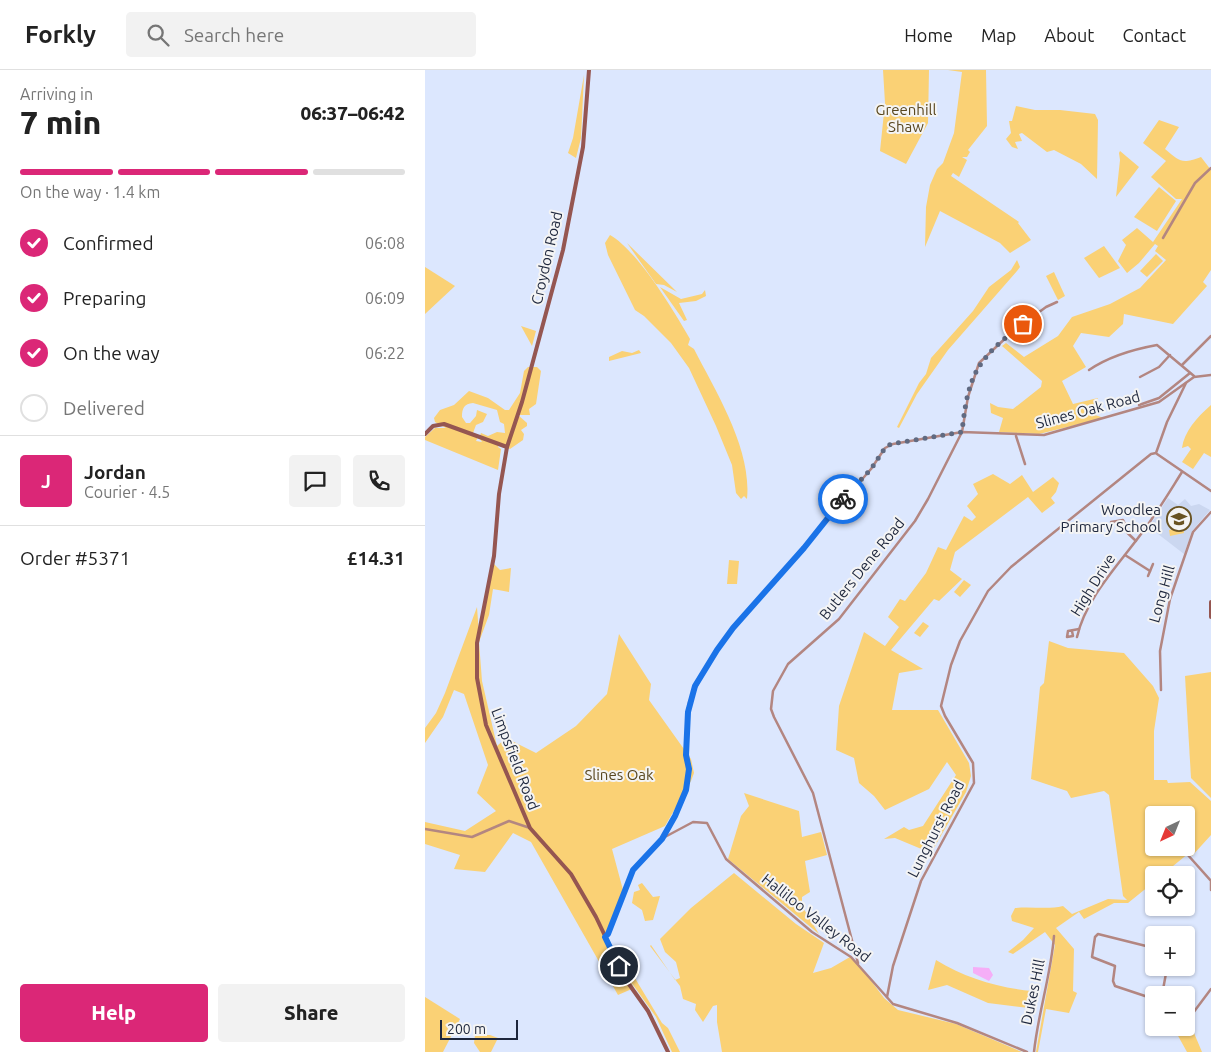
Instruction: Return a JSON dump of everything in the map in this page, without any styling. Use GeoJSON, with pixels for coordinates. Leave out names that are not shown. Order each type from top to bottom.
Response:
{"type":"FeatureCollection","features":[{"type":"Feature","properties":{"kind":"main road","name":"Croydon Road"},"geometry":{"type":"LineString","coordinates":[[507,447],[522,402],[563,250],[583,147],[589,70]]}},
{"type":"Feature","properties":{"kind":"main road"},"geometry":{"type":"LineString","coordinates":[[425,434],[433,426],[444,424],[507,447]]}},
{"type":"Feature","properties":{"kind":"main road","name":"Limpsfield Road"},"geometry":{"type":"LineString","coordinates":[[507,447],[499,494],[494,556],[480,625],[476,662],[479,694],[486,725],[530,828],[571,874],[605,937]]}},
{"type":"Feature","properties":{"kind":"main road"},"geometry":{"type":"LineString","coordinates":[[1211,602],[1211,617]]}},
{"type":"Feature","properties":{"kind":"main road"},"geometry":{"type":"LineString","coordinates":[[605,937],[626,980],[657,1027],[668,1052]]}},
{"type":"Feature","properties":{"kind":"street"},"geometry":{"type":"LineString","coordinates":[[1163,238],[1195,183],[1211,168]]}},
{"type":"Feature","properties":{"kind":"street","name":"Butlers Dene Road"},"geometry":{"type":"LineString","coordinates":[[858,963],[813,794],[774,717],[772,696],[777,680],[788,664],[839,619],[915,521],[962,432],[967,398],[979,363],[1011,333],[1045,307],[1057,302]]}},
{"type":"Feature","properties":{"kind":"street"},"geometry":{"type":"LineString","coordinates":[[1182,365],[1211,336]]}},
{"type":"Feature","properties":{"kind":"street"},"geometry":{"type":"LineString","coordinates":[[1089,370],[1106,361],[1155,346],[1170,355],[1194,376],[1211,375]]}},
{"type":"Feature","properties":{"kind":"street"},"geometry":{"type":"LineString","coordinates":[[1140,377],[1159,366],[1170,355]]}},
{"type":"Feature","properties":{"kind":"street"},"geometry":{"type":"LineString","coordinates":[[1139,405],[1161,396],[1190,372]]}},
{"type":"Feature","properties":{"kind":"street","name":"Slines Oak Road"},"geometry":{"type":"LineString","coordinates":[[605,937],[608,934],[633,870],[667,834],[689,781],[686,755],[689,702],[708,664],[733,628],[871,469],[885,448],[891,444],[962,432],[1016,436],[1044,435],[1159,402],[1194,376]]}},
{"type":"Feature","properties":{"kind":"street"},"geometry":{"type":"LineString","coordinates":[[1186,382],[1167,422],[1156,453],[1211,491]]}},
{"type":"Feature","properties":{"kind":"street"},"geometry":{"type":"LineString","coordinates":[[1016,436],[1025,464]]}},
{"type":"Feature","properties":{"kind":"street","name":"Lunghurst Road"},"geometry":{"type":"LineString","coordinates":[[887,997],[895,959],[921,881],[973,783],[973,763],[941,706],[951,665],[960,641],[987,591],[1011,567],[1122,476],[1151,454],[1156,453]]}},
{"type":"Feature","properties":{"kind":"street","name":"High Drive"},"geometry":{"type":"LineString","coordinates":[[1077,637],[1101,586],[1136,541],[1183,472]]}},
{"type":"Feature","properties":{"kind":"street","name":"Long Hill"},"geometry":{"type":"LineString","coordinates":[[1161,690],[1160,650],[1170,599],[1193,532],[1211,512]]}},
{"type":"Feature","properties":{"kind":"street"},"geometry":{"type":"LineString","coordinates":[[1111,522],[1124,521],[1125,524],[1121,528]]}},
{"type":"Feature","properties":{"kind":"street"},"geometry":{"type":"LineString","coordinates":[[1117,523],[1136,541]]}},
{"type":"Feature","properties":{"kind":"street"},"geometry":{"type":"LineString","coordinates":[[1125,555],[1150,571]]}},
{"type":"Feature","properties":{"kind":"street"},"geometry":{"type":"LineString","coordinates":[[1148,576],[1153,564]]}},
{"type":"Feature","properties":{"kind":"street"},"geometry":{"type":"LineString","coordinates":[[1072,631],[1079,630]]}},
{"type":"Feature","properties":{"kind":"street"},"geometry":{"type":"LineString","coordinates":[[425,829],[472,836],[509,821],[530,828]]}},
{"type":"Feature","properties":{"kind":"street","name":"Halliloo Valley Road"},"geometry":{"type":"LineString","coordinates":[[667,834],[693,822],[707,823],[725,859],[812,932],[835,944],[858,963],[887,997],[900,1007],[957,1023],[1027,1052]]}},
{"type":"Feature","properties":{"kind":"street"},"geometry":{"type":"LineString","coordinates":[[1189,856],[1211,881],[1211,890]]}},
{"type":"Feature","properties":{"kind":"street"},"geometry":{"type":"LineString","coordinates":[[1145,946],[1098,934],[1095,937],[1092,959],[1115,966],[1113,981],[1115,986],[1145,996]]}},
{"type":"Feature","properties":{"kind":"street","name":"Dukes Hill"},"geometry":{"type":"LineString","coordinates":[[1034,1052],[1041,1005],[1053,956],[1054,936]]}},
{"type":"Feature","properties":{"kind":"street"},"geometry":{"type":"LineString","coordinates":[[1195,1010],[1211,989]]}},
{"type":"Feature","properties":{"kind":"shaded area","name":"Woodlea Primary School"},"geometry":{"type":"Polygon","coordinates":[[[1168,498],[1178,505],[1185,499],[1191,506],[1199,504],[1210,510],[1192,531],[1184,554],[1149,527],[1168,498]]]}},
{"type":"Feature","properties":{"kind":"shaded area"},"geometry":{"type":"Polygon","coordinates":[[[973,967],[989,968],[993,975],[989,981],[973,973],[973,967]]]}},
{"type":"Feature","properties":{"kind":"green space","name":"Greenhill Shaw"},"geometry":{"type":"Polygon","coordinates":[[[883,70],[929,70],[928,123],[906,164],[880,151],[885,103],[883,70]]]}},
{"type":"Feature","properties":{"kind":"green space"},"geometry":{"type":"Polygon","coordinates":[[[948,70],[986,70],[987,126],[968,150],[970,152],[967,157],[962,157],[967,160],[959,177],[953,173],[951,176],[1019,222],[1031,240],[1010,253],[1000,243],[940,211],[925,247],[926,207],[930,185],[937,169],[943,163],[954,133],[962,72],[948,70]]]}},
{"type":"Feature","properties":{"kind":"green space"},"geometry":{"type":"Polygon","coordinates":[[[584,75],[581,138],[576,158],[568,153],[573,138],[584,75]]]}},
{"type":"Feature","properties":{"kind":"green space"},"geometry":{"type":"Polygon","coordinates":[[[1016,106],[1035,110],[1060,110],[1095,114],[1098,120],[1097,179],[1081,164],[1054,150],[1047,152],[1022,133],[1019,134],[1022,141],[1015,142],[1018,149],[1012,147],[1006,139],[1011,133],[1009,121],[1012,121],[1016,106]]]}},
{"type":"Feature","properties":{"kind":"green space"},"geometry":{"type":"Polygon","coordinates":[[[1159,120],[1179,127],[1165,149],[1174,157],[1185,161],[1201,157],[1211,170],[1211,270],[1203,282],[1207,286],[1173,324],[1124,314],[1123,324],[1109,337],[1081,333],[1073,346],[1086,367],[1062,381],[1073,404],[1098,398],[1092,407],[1095,415],[1104,418],[1039,434],[999,432],[1003,418],[991,413],[990,403],[998,407],[1013,409],[1041,387],[1042,381],[1002,346],[1006,343],[1024,357],[1058,336],[1072,317],[1110,304],[1140,288],[1166,260],[1155,251],[1158,246],[1155,244],[1139,263],[1127,273],[1118,261],[1126,245],[1122,240],[1137,228],[1153,242],[1182,199],[1176,199],[1151,177],[1166,161],[1143,143],[1159,120]]]}},
{"type":"Feature","properties":{"kind":"green space"},"geometry":{"type":"Polygon","coordinates":[[[1120,151],[1139,167],[1116,197],[1119,153],[1120,151]]]}},
{"type":"Feature","properties":{"kind":"green space"},"geometry":{"type":"Polygon","coordinates":[[[1159,187],[1176,201],[1157,231],[1134,217],[1159,187]]]}},
{"type":"Feature","properties":{"kind":"green space"},"geometry":{"type":"Polygon","coordinates":[[[610,235],[632,254],[655,283],[690,339],[688,345],[694,349],[731,421],[744,461],[747,499],[744,496],[741,499],[736,493],[732,465],[689,368],[671,343],[644,316],[635,310],[608,255],[605,243],[610,235]]]}},
{"type":"Feature","properties":{"kind":"green space"},"geometry":{"type":"Polygon","coordinates":[[[627,243],[677,292],[664,285],[656,284],[627,243]]]}},
{"type":"Feature","properties":{"kind":"green space"},"geometry":{"type":"Polygon","coordinates":[[[1104,246],[1120,268],[1099,278],[1084,258],[1104,246]]]}},
{"type":"Feature","properties":{"kind":"green space"},"geometry":{"type":"Polygon","coordinates":[[[1156,254],[1163,261],[1147,277],[1140,271],[1156,254]]]}},
{"type":"Feature","properties":{"kind":"green space"},"geometry":{"type":"Polygon","coordinates":[[[1017,260],[1020,267],[948,350],[917,394],[899,428],[897,427],[919,383],[926,374],[931,358],[973,311],[989,287],[1011,270],[1017,260]]]}},
{"type":"Feature","properties":{"kind":"green space"},"geometry":{"type":"Polygon","coordinates":[[[425,267],[455,286],[425,314],[425,267]]]}},
{"type":"Feature","properties":{"kind":"green space"},"geometry":{"type":"Polygon","coordinates":[[[1054,272],[1065,296],[1058,300],[1046,276],[1054,272]]]}},
{"type":"Feature","properties":{"kind":"green space"},"geometry":{"type":"Polygon","coordinates":[[[660,287],[681,299],[702,294],[705,290],[706,296],[696,301],[679,303],[687,320],[684,321],[660,287]]]}},
{"type":"Feature","properties":{"kind":"green space"},"geometry":{"type":"Polygon","coordinates":[[[521,326],[536,331],[532,346],[521,326]]]}},
{"type":"Feature","properties":{"kind":"green space"},"geometry":{"type":"Polygon","coordinates":[[[639,350],[641,353],[609,361],[609,357],[622,351],[632,353],[639,350]]]}},
{"type":"Feature","properties":{"kind":"green space"},"geometry":{"type":"Polygon","coordinates":[[[528,367],[537,367],[541,371],[536,404],[529,409],[530,415],[518,415],[527,423],[527,426],[521,430],[524,434],[523,440],[510,449],[505,445],[499,445],[498,447],[501,449],[498,470],[425,440],[425,437],[435,428],[446,428],[435,422],[434,418],[440,410],[454,405],[469,391],[488,398],[505,410],[509,410],[520,393],[524,371],[528,367]],[[473,403],[467,404],[464,407],[462,417],[466,423],[470,423],[476,416],[477,410],[487,414],[483,422],[476,425],[473,433],[478,437],[476,441],[482,442],[479,438],[481,433],[488,436],[497,432],[505,433],[504,424],[500,422],[497,410],[473,403]]]}},
{"type":"Feature","properties":{"kind":"green space"},"geometry":{"type":"Polygon","coordinates":[[[1211,405],[1211,457],[1204,453],[1193,469],[1182,462],[1191,449],[1188,446],[1182,448],[1183,442],[1192,425],[1211,405]]]}},
{"type":"Feature","properties":{"kind":"green space"},"geometry":{"type":"Polygon","coordinates":[[[993,474],[1010,484],[1022,475],[1033,492],[1053,477],[1059,483],[1056,492],[1051,498],[1055,503],[1042,513],[1028,497],[955,552],[950,570],[962,579],[939,601],[934,599],[891,650],[923,669],[899,673],[892,710],[938,710],[969,763],[971,776],[966,792],[931,853],[895,838],[884,839],[904,827],[909,830],[923,826],[956,775],[947,762],[929,789],[885,810],[874,796],[859,783],[854,758],[836,750],[839,706],[864,632],[885,646],[899,627],[888,617],[900,599],[905,601],[926,573],[938,547],[946,550],[964,516],[972,521],[976,517],[967,506],[978,494],[973,484],[993,474]]]}},
{"type":"Feature","properties":{"kind":"green space"},"geometry":{"type":"Polygon","coordinates":[[[1183,527],[1184,533],[1170,536],[1169,530],[1183,527]]]}},
{"type":"Feature","properties":{"kind":"green space"},"geometry":{"type":"Polygon","coordinates":[[[729,560],[739,561],[737,584],[727,584],[729,560]]]}},
{"type":"Feature","properties":{"kind":"green space","name":"Slines Oak"},"geometry":{"type":"Polygon","coordinates":[[[494,564],[500,570],[511,568],[509,592],[493,589],[489,615],[479,642],[482,681],[497,746],[506,738],[536,753],[576,726],[607,694],[619,634],[651,684],[649,700],[691,759],[694,773],[691,781],[665,826],[612,849],[623,890],[607,937],[616,953],[615,950],[618,950],[662,1023],[668,1028],[680,1052],[672,1052],[656,1017],[631,982],[634,988],[618,995],[531,842],[513,833],[485,872],[454,869],[460,855],[425,844],[425,822],[465,831],[496,811],[477,793],[488,765],[464,694],[454,690],[443,717],[425,743],[425,728],[436,713],[445,693],[477,607],[479,635],[494,564]]]}},
{"type":"Feature","properties":{"kind":"green space"},"geometry":{"type":"Polygon","coordinates":[[[964,580],[971,585],[960,597],[954,592],[964,580]]]}},
{"type":"Feature","properties":{"kind":"green space"},"geometry":{"type":"Polygon","coordinates":[[[923,622],[929,626],[920,637],[914,633],[923,622]]]}},
{"type":"Feature","properties":{"kind":"green space"},"geometry":{"type":"Polygon","coordinates":[[[1049,641],[1068,648],[1124,653],[1153,686],[1159,698],[1154,731],[1154,780],[1167,780],[1168,783],[1190,782],[1211,801],[1211,835],[1195,853],[1195,806],[1145,806],[1145,856],[1185,856],[1173,866],[1145,866],[1145,889],[1128,903],[1114,903],[1084,919],[1079,912],[1056,928],[1074,949],[1073,991],[1077,993],[1069,1013],[1046,1009],[1038,1052],[1036,1052],[1055,945],[1045,932],[1013,954],[1008,952],[1034,928],[1012,921],[1011,916],[1015,908],[1063,906],[1072,914],[1108,899],[1127,900],[1123,896],[1109,795],[1104,791],[1071,798],[1067,791],[1031,779],[1040,687],[1044,683],[1049,641]]]}},
{"type":"Feature","properties":{"kind":"green space"},"geometry":{"type":"Polygon","coordinates":[[[1211,672],[1211,798],[1191,778],[1185,676],[1211,672]]]}},
{"type":"Feature","properties":{"kind":"green space"},"geometry":{"type":"Polygon","coordinates":[[[744,793],[799,811],[802,837],[821,832],[827,855],[805,861],[810,892],[802,897],[802,906],[819,934],[728,859],[741,816],[749,806],[744,793]]]}},
{"type":"Feature","properties":{"kind":"green space"},"geometry":{"type":"Polygon","coordinates":[[[734,873],[796,924],[824,943],[813,973],[831,968],[850,957],[863,970],[884,998],[898,1010],[956,1024],[1022,1052],[722,1052],[717,1022],[717,1005],[713,1006],[703,1022],[695,1010],[696,1004],[683,999],[680,986],[675,980],[680,978],[676,962],[665,952],[660,939],[691,908],[734,873]]]}},
{"type":"Feature","properties":{"kind":"green space"},"geometry":{"type":"Polygon","coordinates":[[[642,883],[653,897],[660,896],[653,920],[645,921],[642,910],[632,903],[634,892],[640,890],[638,885],[642,883]]]}},
{"type":"Feature","properties":{"kind":"green space"},"geometry":{"type":"Polygon","coordinates":[[[651,945],[670,972],[650,946],[651,945]]]}},
{"type":"Feature","properties":{"kind":"green space"},"geometry":{"type":"Polygon","coordinates":[[[936,960],[982,981],[1032,991],[1029,1008],[988,1003],[947,985],[928,990],[936,960]]]}},
{"type":"Feature","properties":{"kind":"green space"},"geometry":{"type":"Polygon","coordinates":[[[425,997],[460,1019],[443,1052],[425,1052],[425,997]]]}},
{"type":"Feature","properties":{"kind":"green space"},"geometry":{"type":"Polygon","coordinates":[[[475,1035],[490,1035],[498,1038],[491,1052],[480,1052],[474,1043],[475,1035]]]}},
{"type":"Feature","properties":{"kind":"green space"},"geometry":{"type":"Polygon","coordinates":[[[1195,1035],[1202,1052],[1187,1052],[1178,1036],[1195,1035]]]}},
{"type":"Feature","properties":{"kind":"way so far"},"geometry":{"type":"LineString","coordinates":[[843,499],[877,462],[885,448],[891,444],[962,432],[967,398],[979,363],[1023,324]]}},
{"type":"Feature","properties":{"kind":"place","name":"Woodlea Primary School"},"geometry":{"type":"Point","coordinates":[1179,519]}},
{"type":"Feature","properties":{"kind":"route"},"geometry":{"type":"LineString","coordinates":[[619,966],[605,937],[608,934],[633,870],[662,839],[675,816],[686,790],[689,781],[686,755],[688,712],[689,702],[695,686],[733,628],[819,531],[843,499]]}}]}
